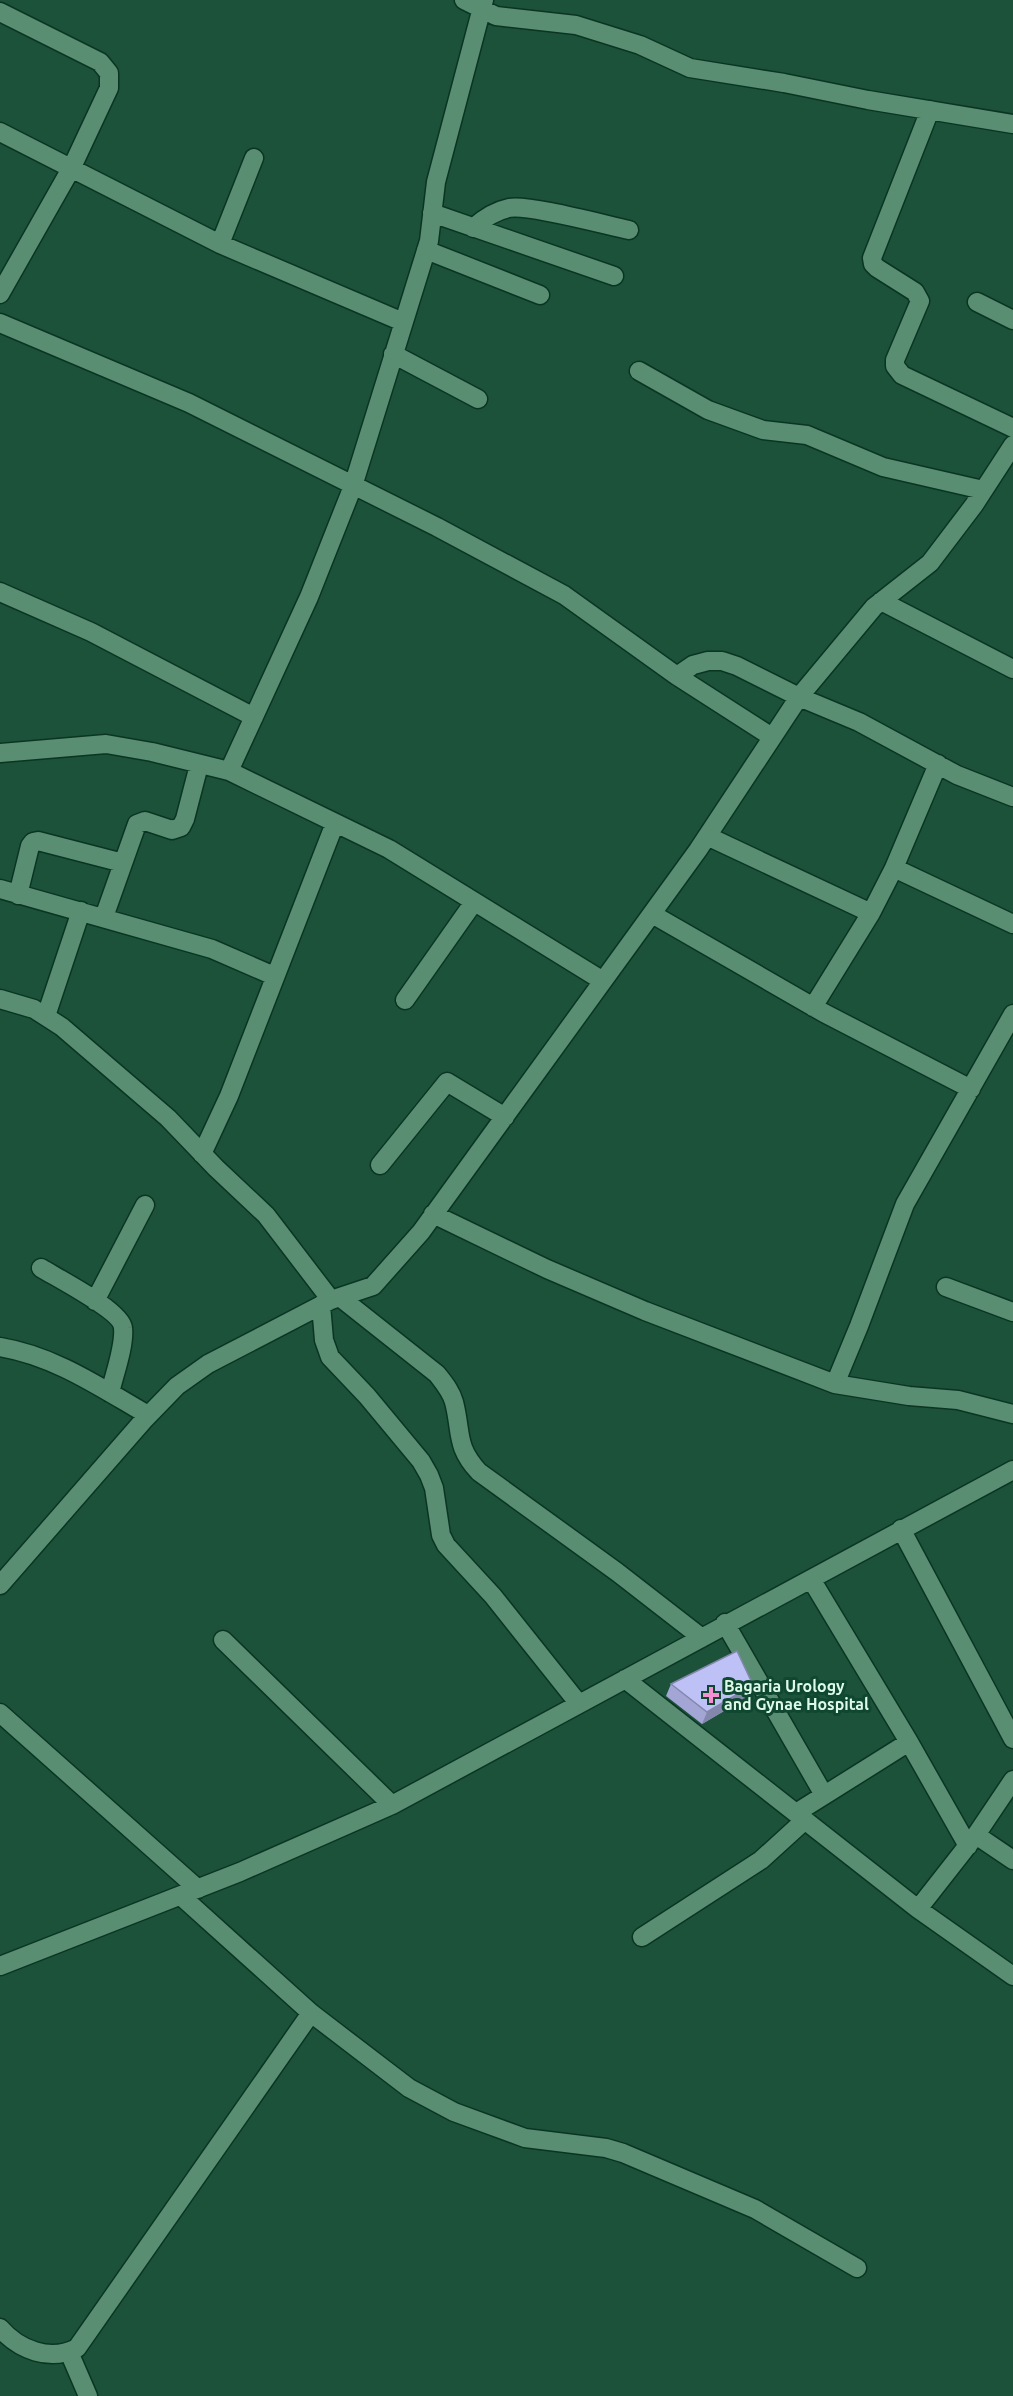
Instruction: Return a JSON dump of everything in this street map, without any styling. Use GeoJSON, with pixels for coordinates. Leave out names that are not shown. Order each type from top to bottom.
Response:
{"type":"FeatureCollection","features":[{"type":"Feature","properties":{"kind":"street"},"geometry":{"type":"LineString","coordinates":[[464,0],[482,4],[496,16],[576,25],[640,45],[690,68],[1013,124]]}},
{"type":"Feature","properties":{"kind":"street"},"geometry":{"type":"LineString","coordinates":[[229,771],[309,597],[353,486],[426,250],[436,182],[482,4]]}},
{"type":"Feature","properties":{"kind":"street"},"geometry":{"type":"LineString","coordinates":[[0,12],[100,62],[109,73],[109,88],[72,167],[0,294]]}},
{"type":"Feature","properties":{"kind":"street"},"geometry":{"type":"LineString","coordinates":[[930,110],[872,258],[874,266],[915,292],[920,301],[895,360],[895,366],[902,375],[1013,428]]}},
{"type":"Feature","properties":{"kind":"street"},"geometry":{"type":"LineString","coordinates":[[0,132],[220,244],[403,322]]}},
{"type":"Feature","properties":{"kind":"street"},"geometry":{"type":"LineString","coordinates":[[220,244],[254,158]]}},
{"type":"Feature","properties":{"kind":"street"},"geometry":{"type":"LineString","coordinates":[[473,228],[485,217],[511,207],[629,230]]}},
{"type":"Feature","properties":{"kind":"street"},"geometry":{"type":"LineString","coordinates":[[432,213],[614,276]]}},
{"type":"Feature","properties":{"kind":"street"},"geometry":{"type":"LineString","coordinates":[[426,250],[540,295]]}},
{"type":"Feature","properties":{"kind":"street"},"geometry":{"type":"LineString","coordinates":[[977,302],[1013,320]]}},
{"type":"Feature","properties":{"kind":"street"},"geometry":{"type":"LineString","coordinates":[[0,323],[189,403],[437,527],[564,595],[676,676],[772,737]]}},
{"type":"Feature","properties":{"kind":"street"},"geometry":{"type":"LineString","coordinates":[[393,354],[478,399]]}},
{"type":"Feature","properties":{"kind":"street"},"geometry":{"type":"LineString","coordinates":[[639,371],[708,410],[763,430],[807,435],[883,467],[983,490]]}},
{"type":"Feature","properties":{"kind":"street"},"geometry":{"type":"LineString","coordinates":[[0,1585],[148,1415],[177,1386],[208,1364],[331,1301],[373,1286],[433,1214],[505,1117],[652,914],[800,697],[881,601],[930,563],[1013,445]]}},
{"type":"Feature","properties":{"kind":"street"},"geometry":{"type":"LineString","coordinates":[[0,592],[91,632],[254,717]]}},
{"type":"Feature","properties":{"kind":"street"},"geometry":{"type":"LineString","coordinates":[[881,601],[1013,669]]}},
{"type":"Feature","properties":{"kind":"street"},"geometry":{"type":"LineString","coordinates":[[676,676],[693,665],[722,661],[737,666],[800,697],[859,722],[957,775],[1013,797]]}},
{"type":"Feature","properties":{"kind":"street"},"geometry":{"type":"LineString","coordinates":[[0,753],[106,744],[152,752],[229,771],[389,849],[603,981]]}},
{"type":"Feature","properties":{"kind":"street"},"geometry":{"type":"LineString","coordinates":[[813,1007],[871,914],[894,868],[938,764]]}},
{"type":"Feature","properties":{"kind":"street"},"geometry":{"type":"LineString","coordinates":[[104,917],[135,828],[141,821],[172,830],[181,827],[199,765]]}},
{"type":"Feature","properties":{"kind":"street"},"geometry":{"type":"LineString","coordinates":[[202,1154],[229,1096],[335,823]]}},
{"type":"Feature","properties":{"kind":"street"},"geometry":{"type":"LineString","coordinates":[[706,836],[871,914]]}},
{"type":"Feature","properties":{"kind":"street"},"geometry":{"type":"LineString","coordinates":[[18,895],[30,846],[35,841],[123,863]]}},
{"type":"Feature","properties":{"kind":"street"},"geometry":{"type":"LineString","coordinates":[[894,868],[1013,924]]}},
{"type":"Feature","properties":{"kind":"street"},"geometry":{"type":"LineString","coordinates":[[0,889],[212,949],[274,976]]}},
{"type":"Feature","properties":{"kind":"street"},"geometry":{"type":"LineString","coordinates":[[405,1000],[474,902]]}},
{"type":"Feature","properties":{"kind":"street"},"geometry":{"type":"LineString","coordinates":[[46,1016],[81,911]]}},
{"type":"Feature","properties":{"kind":"street"},"geometry":{"type":"LineString","coordinates":[[652,914],[813,1007],[971,1089]]}},
{"type":"Feature","properties":{"kind":"street"},"geometry":{"type":"LineString","coordinates":[[0,999],[34,1009],[62,1027],[168,1118],[266,1215],[331,1301],[437,1374],[454,1402],[460,1444],[467,1459],[479,1472],[702,1638]]}},
{"type":"Feature","properties":{"kind":"street"},"geometry":{"type":"LineString","coordinates":[[835,1384],[860,1326],[905,1204],[1013,1014]]}},
{"type":"Feature","properties":{"kind":"street"},"geometry":{"type":"LineString","coordinates":[[380,1165],[447,1082],[505,1117]]}},
{"type":"Feature","properties":{"kind":"street"},"geometry":{"type":"LineString","coordinates":[[95,1301],[145,1205]]}},
{"type":"Feature","properties":{"kind":"street"},"geometry":{"type":"LineString","coordinates":[[433,1214],[547,1269],[634,1306],[835,1384],[958,1401],[1013,1414]]}},
{"type":"Feature","properties":{"kind":"street"},"geometry":{"type":"LineString","coordinates":[[41,1268],[117,1316],[123,1328],[110,1393]]}},
{"type":"Feature","properties":{"kind":"street"},"geometry":{"type":"LineString","coordinates":[[946,1287],[1013,1312]]}},
{"type":"Feature","properties":{"kind":"street"},"geometry":{"type":"LineString","coordinates":[[331,1301],[324,1340],[330,1357],[368,1396],[421,1461],[434,1488],[441,1534],[446,1545],[493,1596],[579,1704]]}},
{"type":"Feature","properties":{"kind":"street"},"geometry":{"type":"LineString","coordinates":[[0,1347],[23,1351],[72,1371],[148,1415]]}},
{"type":"Feature","properties":{"kind":"street"},"geometry":{"type":"LineString","coordinates":[[0,1966],[190,1892],[392,1805],[702,1638],[725,1623],[1013,1470]]}},
{"type":"Feature","properties":{"kind":"street"},"geometry":{"type":"LineString","coordinates":[[901,1529],[1013,1739]]}},
{"type":"Feature","properties":{"kind":"street"},"geometry":{"type":"LineString","coordinates":[[811,1579],[909,1742],[972,1840],[1013,1860]]}},
{"type":"Feature","properties":{"kind":"street"},"geometry":{"type":"LineString","coordinates":[[725,1623],[824,1796]]}},
{"type":"Feature","properties":{"kind":"street"},"geometry":{"type":"LineString","coordinates":[[223,1640],[392,1805]]}},
{"type":"Feature","properties":{"kind":"street"},"geometry":{"type":"LineString","coordinates":[[625,1679],[918,1909],[1013,1976]]}},
{"type":"Feature","properties":{"kind":"street"},"geometry":{"type":"LineString","coordinates":[[0,1713],[190,1892],[311,2013],[409,2088],[454,2112],[525,2138],[606,2148],[623,2153],[754,2209],[856,2268]]}},
{"type":"Feature","properties":{"kind":"street"},"geometry":{"type":"LineString","coordinates":[[642,1937],[761,1860],[801,1816],[824,1796],[909,1742]]}},
{"type":"Feature","properties":{"kind":"street"},"geometry":{"type":"LineString","coordinates":[[918,1909],[972,1840],[1013,1780]]}},
{"type":"Feature","properties":{"kind":"street"},"geometry":{"type":"LineString","coordinates":[[0,2328],[22,2347],[41,2353],[58,2355],[69,2352],[84,2340],[311,2013]]}},
{"type":"Feature","properties":{"kind":"street"},"geometry":{"type":"LineString","coordinates":[[69,2352],[88,2396]]}},
{"type":"Feature","properties":{"kind":"building"},"geometry":{"type":"Polygon","coordinates":[[[737,1651],[753,1685],[707,1712],[671,1684],[737,1651]]]}},
{"type":"Feature","properties":{"kind":"place","name":"Bagaria Urology and Gynae Hospital"},"geometry":{"type":"Point","coordinates":[711,1695]}}]}
